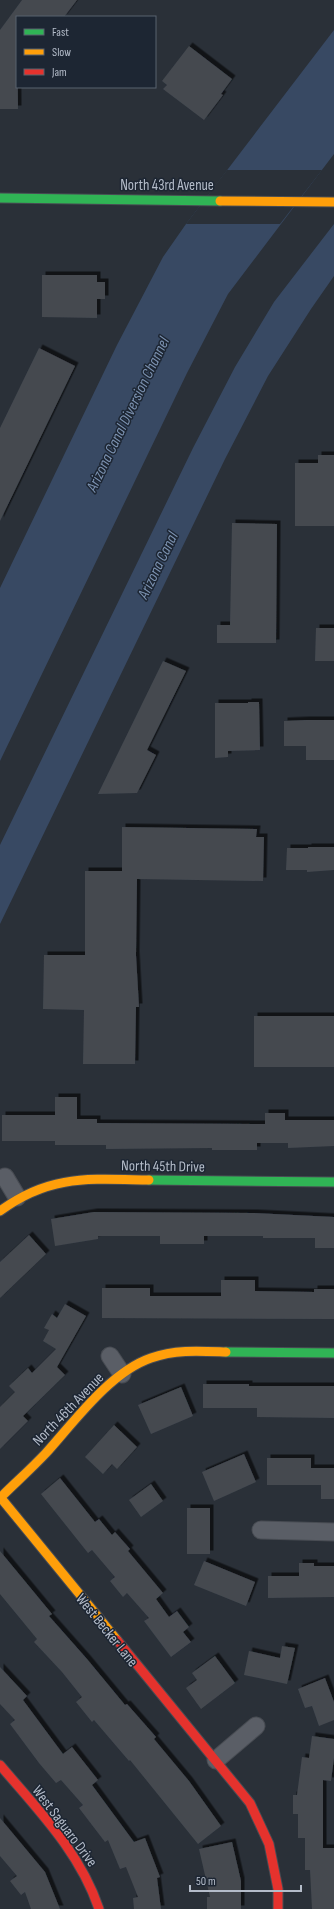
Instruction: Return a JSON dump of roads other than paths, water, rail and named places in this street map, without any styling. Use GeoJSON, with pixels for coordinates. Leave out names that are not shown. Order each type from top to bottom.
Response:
{"type":"FeatureCollection","features":[{"type":"Feature","properties":{"kind":"street","name":"North 43rd Avenue"},"geometry":{"type":"LineString","coordinates":[[0,198],[205,199],[334,202]]}},
{"type":"Feature","properties":{"kind":"street"},"geometry":{"type":"LineString","coordinates":[[5,1177],[17,1198]]}},
{"type":"Feature","properties":{"kind":"street","name":"North 45th Drive"},"geometry":{"type":"LineString","coordinates":[[0,1211],[17,1198],[39,1188],[62,1181],[85,1179],[334,1182]]}},
{"type":"Feature","properties":{"kind":"street","name":"North 46th Avenue"},"geometry":{"type":"LineString","coordinates":[[0,1498],[45,1454],[93,1400],[122,1374],[150,1358],[179,1351],[334,1353]]}},
{"type":"Feature","properties":{"kind":"street"},"geometry":{"type":"LineString","coordinates":[[110,1356],[122,1374]]}},
{"type":"Feature","properties":{"kind":"street","name":"West Becker Lane"},"geometry":{"type":"LineString","coordinates":[[0,1498],[250,1803],[269,1844],[278,1890],[278,1909]]}},
{"type":"Feature","properties":{"kind":"street"},"geometry":{"type":"LineString","coordinates":[[261,1530],[334,1532]]}},
{"type":"Feature","properties":{"kind":"street"},"geometry":{"type":"LineString","coordinates":[[216,1760],[256,1726]]}},
{"type":"Feature","properties":{"kind":"street","name":"West Saguaro Drive"},"geometry":{"type":"LineString","coordinates":[[0,1765],[62,1841],[86,1874],[99,1909]]}},
{"type":"Feature","properties":{"kind":"water","name":"Arizona Canal Diversion Channel"},"geometry":{"type":"Polygon","coordinates":[[[334,30],[334,154],[228,294],[187,373],[0,761],[0,588],[117,345],[163,257],[186,224],[334,30]]]}},
{"type":"Feature","properties":{"kind":"water","name":"Arizona Canal"},"geometry":{"type":"Polygon","coordinates":[[[334,224],[334,276],[268,376],[225,459],[0,924],[0,845],[193,448],[235,367],[274,302],[334,224]]]}}]}
